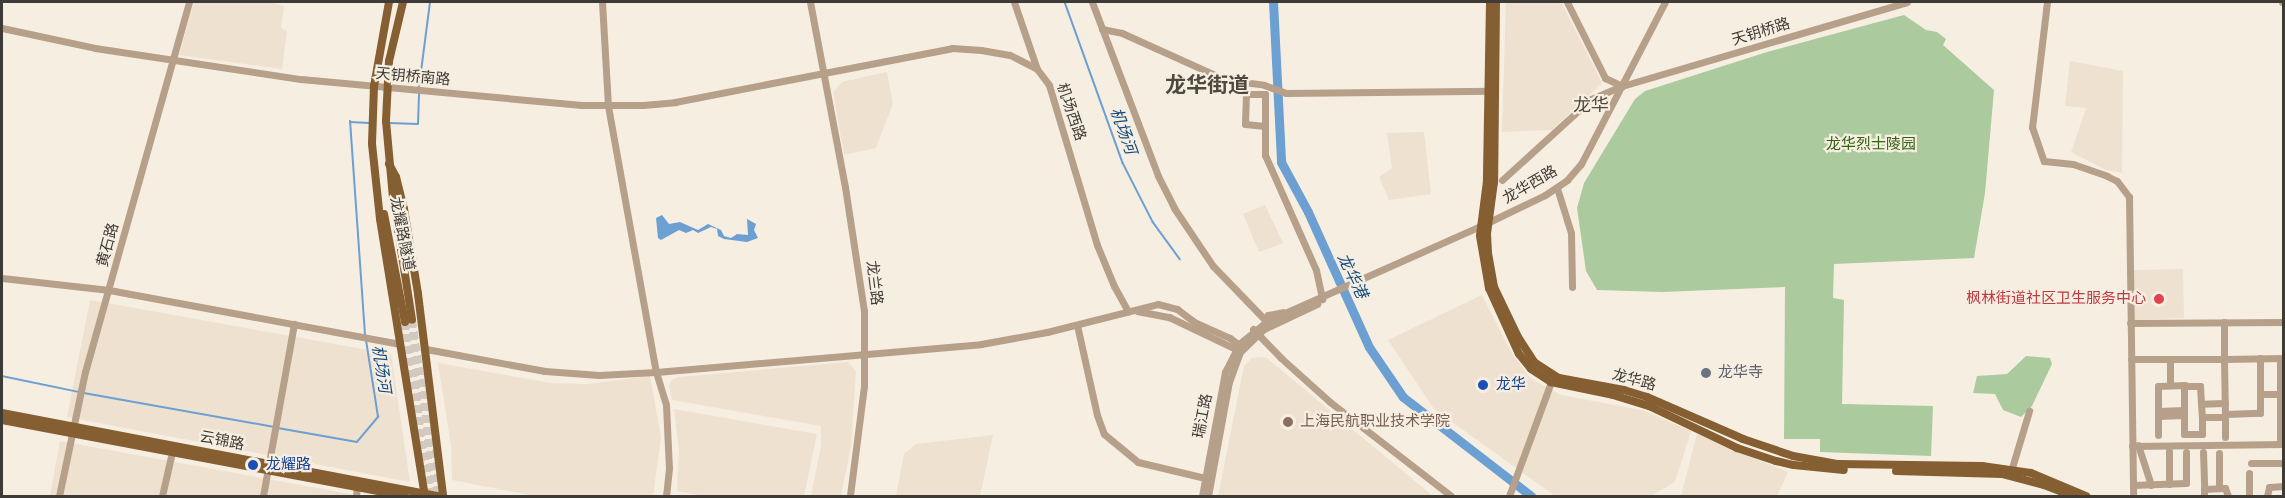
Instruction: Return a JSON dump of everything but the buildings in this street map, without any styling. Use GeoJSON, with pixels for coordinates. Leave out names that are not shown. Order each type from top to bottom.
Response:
{"type":"FeatureCollection","features":[{"type":"Feature","properties":{"kind":"main road"},"geometry":{"type":"LineString","coordinates":[[389,2],[374,86],[373,152],[380,219],[425,495]]}},
{"type":"Feature","properties":{"kind":"main road"},"geometry":{"type":"LineString","coordinates":[[403,2],[389,61],[386,87],[389,164],[396,177],[404,209],[426,350],[443,496]]}},
{"type":"Feature","properties":{"kind":"main road","name":"龙华路"},"geometry":{"type":"LineString","coordinates":[[1490,2],[1492,91]]}},
{"type":"Feature","properties":{"kind":"main road","name":"龙华路"},"geometry":{"type":"LineString","coordinates":[[1496,2],[1484,271],[1509,336],[1531,369],[1551,382],[1612,395],[1649,406],[1737,447],[1794,465],[1827,470],[2001,474],[2044,485],[2072,496]]}},
{"type":"Feature","properties":{"kind":"main road","name":"龙耀路隧道"},"geometry":{"type":"LineString","coordinates":[[373,152],[409,321],[389,164]]}},
{"type":"Feature","properties":{"kind":"main road","name":"龙华路"},"geometry":{"type":"LineString","coordinates":[[1485,224],[1494,287],[1527,351],[1534,362],[1548,373],[1565,380],[1624,390],[1647,397],[1755,443],[1818,462],[1860,466],[1982,466],[2046,478],[2086,496]]}},
{"type":"Feature","properties":{"kind":"main road","name":"云锦路"},"geometry":{"type":"LineString","coordinates":[[2,413],[172,452],[269,467],[356,492],[405,496]]}},
{"type":"Feature","properties":{"kind":"main road","name":"云锦路"},"geometry":{"type":"LineString","coordinates":[[2,420],[72,430],[438,496]]}},
{"type":"Feature","properties":{"kind":"street","name":"黄石路"},"geometry":{"type":"LineString","coordinates":[[59,496],[82,382],[189,2]]}},
{"type":"Feature","properties":{"kind":"street"},"geometry":{"type":"LineString","coordinates":[[602,2],[608,106],[656,372],[666,405],[669,468],[666,496]]}},
{"type":"Feature","properties":{"kind":"street","name":"龙兰路"},"geometry":{"type":"LineString","coordinates":[[810,2],[858,263],[864,311],[865,353],[860,438],[850,496]]}},
{"type":"Feature","properties":{"kind":"street","name":"机场西路"},"geometry":{"type":"LineString","coordinates":[[1014,2],[1037,69],[1052,95],[1105,266],[1131,310]]}},
{"type":"Feature","properties":{"kind":"street"},"geometry":{"type":"LineString","coordinates":[[1092,2],[1158,176],[1174,208],[1213,266],[1269,323]]}},
{"type":"Feature","properties":{"kind":"street"},"geometry":{"type":"LineString","coordinates":[[1567,2],[1605,78],[1622,86]]}},
{"type":"Feature","properties":{"kind":"street","name":"龙华西路"},"geometry":{"type":"LineString","coordinates":[[1239,348],[1254,333],[1285,314],[1485,224],[1557,188],[1578,169],[1665,2]]}},
{"type":"Feature","properties":{"kind":"street","name":"天钥桥路"},"geometry":{"type":"LineString","coordinates":[[1502,180],[1591,99],[1622,86],[1907,2]]}},
{"type":"Feature","properties":{"kind":"street"},"geometry":{"type":"LineString","coordinates":[[2047,2],[2032,127],[2044,161],[2073,164],[2117,182],[2129,197],[2133,496]]}},
{"type":"Feature","properties":{"kind":"street","name":"天钥桥南路"},"geometry":{"type":"LineString","coordinates":[[2,28],[95,48],[301,79],[536,102],[608,106],[675,102],[824,75],[940,50],[968,48],[1010,56],[1037,69]]}},
{"type":"Feature","properties":{"kind":"street"},"geometry":{"type":"LineString","coordinates":[[1102,29],[1122,33],[1226,80],[1264,85],[1286,93],[1492,91]]}},
{"type":"Feature","properties":{"kind":"street"},"geometry":{"type":"LineString","coordinates":[[1265,126],[1245,124],[1246,94],[1266,94],[1265,126],[1264,155],[1316,270],[1322,299]]}},
{"type":"Feature","properties":{"kind":"street"},"geometry":{"type":"LineString","coordinates":[[1557,188],[1571,233],[1572,286]]}},
{"type":"Feature","properties":{"kind":"street"},"geometry":{"type":"LineString","coordinates":[[2,278],[109,290],[400,344]]}},
{"type":"Feature","properties":{"kind":"street","name":"龙华西路"},"geometry":{"type":"LineString","coordinates":[[1269,323],[1315,306],[1322,299]]}},
{"type":"Feature","properties":{"kind":"street"},"geometry":{"type":"LineString","coordinates":[[426,350],[545,371],[599,375],[656,372],[981,344],[1077,325],[1158,304],[1171,306],[1239,348]]}},
{"type":"Feature","properties":{"kind":"street"},"geometry":{"type":"LineString","coordinates":[[1131,310],[1169,317],[1239,348]]}},
{"type":"Feature","properties":{"kind":"street"},"geometry":{"type":"LineString","coordinates":[[2224,322],[2225,437]]}},
{"type":"Feature","properties":{"kind":"street"},"geometry":{"type":"LineString","coordinates":[[2130,323],[2283,322]]}},
{"type":"Feature","properties":{"kind":"street"},"geometry":{"type":"LineString","coordinates":[[263,496],[294,324]]}},
{"type":"Feature","properties":{"kind":"street"},"geometry":{"type":"LineString","coordinates":[[1077,325],[1097,415],[1104,434],[1138,462],[1205,478]]}},
{"type":"Feature","properties":{"kind":"street"},"geometry":{"type":"LineString","coordinates":[[1254,333],[1330,402],[1451,496]]}},
{"type":"Feature","properties":{"kind":"street","name":"瑞江路"},"geometry":{"type":"LineString","coordinates":[[1202,496],[1225,372],[1239,348]]}},
{"type":"Feature","properties":{"kind":"street","name":"瑞江路"},"geometry":{"type":"LineString","coordinates":[[1208,496],[1229,382],[1239,348]]}},
{"type":"Feature","properties":{"kind":"street"},"geometry":{"type":"LineString","coordinates":[[2202,417],[2260,413],[2260,358]]}},
{"type":"Feature","properties":{"kind":"street"},"geometry":{"type":"LineString","coordinates":[[2131,359],[2282,358],[2282,441],[2132,446]]}},
{"type":"Feature","properties":{"kind":"street"},"geometry":{"type":"LineString","coordinates":[[2170,359],[2170,384]]}},
{"type":"Feature","properties":{"kind":"street"},"geometry":{"type":"LineString","coordinates":[[1509,496],[1551,382]]}},
{"type":"Feature","properties":{"kind":"street"},"geometry":{"type":"LineString","coordinates":[[2158,435],[2158,386],[2170,384],[2185,385],[2200,386],[2202,434],[2188,436],[2184,434],[2185,385]]}},
{"type":"Feature","properties":{"kind":"street"},"geometry":{"type":"LineString","coordinates":[[2260,394],[2282,394]]}},
{"type":"Feature","properties":{"kind":"street"},"geometry":{"type":"LineString","coordinates":[[2201,404],[2225,404]]}},
{"type":"Feature","properties":{"kind":"street"},"geometry":{"type":"LineString","coordinates":[[2011,471],[2029,411]]}},
{"type":"Feature","properties":{"kind":"street"},"geometry":{"type":"LineString","coordinates":[[2158,413],[2184,413]]}},
{"type":"Feature","properties":{"kind":"street"},"geometry":{"type":"LineString","coordinates":[[2131,422],[2151,485]]}},
{"type":"Feature","properties":{"kind":"street"},"geometry":{"type":"LineString","coordinates":[[2169,451],[2169,484]]}},
{"type":"Feature","properties":{"kind":"street"},"geometry":{"type":"LineString","coordinates":[[162,496],[172,452]]}},
{"type":"Feature","properties":{"kind":"street"},"geometry":{"type":"LineString","coordinates":[[2133,485],[2186,483],[2186,452]]}},
{"type":"Feature","properties":{"kind":"street"},"geometry":{"type":"LineString","coordinates":[[2203,452],[2204,493],[2219,488],[2227,490],[2228,496]]}},
{"type":"Feature","properties":{"kind":"street"},"geometry":{"type":"LineString","coordinates":[[2219,453],[2219,488]]}},
{"type":"Feature","properties":{"kind":"street"},"geometry":{"type":"LineString","coordinates":[[2251,463],[2283,463]]}},
{"type":"Feature","properties":{"kind":"street"},"geometry":{"type":"LineString","coordinates":[[2249,473],[2249,496]]}},
{"type":"Feature","properties":{"kind":"street"},"geometry":{"type":"LineString","coordinates":[[2268,496],[2269,487],[2283,486]]}},
{"type":"Feature","properties":{"kind":"shaded area"},"geometry":{"type":"Polygon","coordinates":[[[194,2],[270,2],[284,6],[281,28],[287,31],[282,69],[179,55],[194,2]]]}},
{"type":"Feature","properties":{"kind":"shaded area"},"geometry":{"type":"Polygon","coordinates":[[[1506,2],[1561,2],[1602,83],[1552,130],[1502,132],[1506,2]]]}},
{"type":"Feature","properties":{"kind":"shaded area"},"geometry":{"type":"Polygon","coordinates":[[[2070,61],[2123,71],[2122,173],[2106,170],[2071,152],[2086,108],[2065,106],[2070,61]]]}},
{"type":"Feature","properties":{"kind":"shaded area"},"geometry":{"type":"Polygon","coordinates":[[[887,72],[893,104],[876,148],[844,155],[833,92],[842,82],[887,72]]]}},
{"type":"Feature","properties":{"kind":"shaded area"},"geometry":{"type":"Polygon","coordinates":[[[1424,132],[1431,194],[1389,200],[1379,177],[1392,168],[1387,133],[1424,132]]]}},
{"type":"Feature","properties":{"kind":"shaded area"},"geometry":{"type":"Polygon","coordinates":[[[1265,205],[1283,243],[1259,252],[1243,214],[1265,205]]]}},
{"type":"Feature","properties":{"kind":"shaded area","name":"枫林街道社区卫生服务中心"},"geometry":{"type":"Polygon","coordinates":[[[2183,269],[2184,318],[2134,320],[2134,270],[2183,269]]]}},
{"type":"Feature","properties":{"kind":"shaded area"},"geometry":{"type":"Polygon","coordinates":[[[1482,295],[1511,352],[1530,378],[1561,395],[1642,410],[1691,431],[1675,482],[1651,496],[1555,496],[1434,409],[1388,340],[1482,295]]]}},
{"type":"Feature","properties":{"kind":"shaded area"},"geometry":{"type":"Polygon","coordinates":[[[90,300],[391,354],[410,482],[67,417],[90,300]]]}},
{"type":"Feature","properties":{"kind":"shaded area","name":"上海民航职业技术学院"},"geometry":{"type":"Polygon","coordinates":[[[1263,357],[1433,496],[1218,496],[1244,366],[1252,358],[1263,357]]]}},
{"type":"Feature","properties":{"kind":"shaded area"},"geometry":{"type":"Polygon","coordinates":[[[848,362],[856,371],[851,446],[841,496],[811,496],[821,446],[821,426],[672,400],[669,386],[672,380],[678,377],[848,362]]]}},
{"type":"Feature","properties":{"kind":"shaded area"},"geometry":{"type":"Polygon","coordinates":[[[438,363],[551,383],[587,384],[650,376],[661,437],[653,496],[535,496],[452,480],[451,446],[438,363]]]}},
{"type":"Feature","properties":{"kind":"shaded area"},"geometry":{"type":"Polygon","coordinates":[[[674,409],[817,434],[804,496],[704,496],[677,491],[679,451],[674,409]]]}},
{"type":"Feature","properties":{"kind":"shaded area"},"geometry":{"type":"Polygon","coordinates":[[[1697,434],[1788,472],[1777,496],[1681,496],[1697,434]]]}},
{"type":"Feature","properties":{"kind":"shaded area"},"geometry":{"type":"Polygon","coordinates":[[[993,435],[980,496],[896,496],[904,454],[916,444],[993,435]]]}},
{"type":"Feature","properties":{"kind":"shaded area"},"geometry":{"type":"Polygon","coordinates":[[[60,441],[361,496],[50,496],[60,441]]]}},
{"type":"Feature","properties":{"kind":"green space","name":"龙华烈士陵园"},"geometry":{"type":"Polygon","coordinates":[[[1904,15],[1926,30],[1937,32],[1946,39],[1943,45],[1994,90],[1985,193],[1974,258],[1834,264],[1833,298],[1844,300],[1842,404],[1933,406],[1931,456],[1820,452],[1820,439],[1784,439],[1785,287],[1662,292],[1597,290],[1586,271],[1577,208],[1584,183],[1635,99],[1645,91],[1767,52],[1904,15]]]}},
{"type":"Feature","properties":{"kind":"green space"},"geometry":{"type":"Polygon","coordinates":[[[2026,356],[2050,358],[2052,364],[2032,406],[2021,417],[2003,410],[1995,394],[1973,393],[1977,376],[2007,374],[2026,356]]]}},
{"type":"Feature","properties":{"kind":"water"},"geometry":{"type":"Polygon","coordinates":[[[662,215],[669,224],[680,222],[698,230],[708,224],[721,230],[724,236],[731,238],[737,234],[748,235],[747,219],[756,224],[754,230],[758,238],[747,242],[724,239],[718,236],[717,229],[711,227],[698,233],[693,230],[686,233],[679,230],[661,240],[658,238],[656,218],[662,215]]]}},
{"type":"Feature","properties":{"kind":"waterway","name":"机场河"},"geometry":{"type":"LineString","coordinates":[[419,87],[430,2]]}},
{"type":"Feature","properties":{"kind":"waterway","name":"机场河"},"geometry":{"type":"LineString","coordinates":[[1065,2],[1123,163],[1153,222],[1180,259]]}},
{"type":"Feature","properties":{"kind":"waterway","name":"龙华港"},"geometry":{"type":"LineString","coordinates":[[1273,2],[1281,162],[1308,212],[1369,347],[1403,397],[1531,496]]}},
{"type":"Feature","properties":{"kind":"waterway","name":"机场河"},"geometry":{"type":"LineString","coordinates":[[389,123],[418,124],[419,92]]}},
{"type":"Feature","properties":{"kind":"waterway","name":"机场河"},"geometry":{"type":"LineString","coordinates":[[365,335],[350,122],[369,123]]}},
{"type":"Feature","properties":{"kind":"waterway","name":"机场河"},"geometry":{"type":"LineString","coordinates":[[278,428],[357,442],[378,417],[366,340]]}},
{"type":"Feature","properties":{"kind":"waterway","name":"机场河"},"geometry":{"type":"LineString","coordinates":[[2,376],[79,392]]}},
{"type":"Feature","properties":{"kind":"waterway","name":"机场河"},"geometry":{"type":"LineString","coordinates":[[84,393],[274,427]]}},
{"type":"Feature","properties":{"kind":"tunnel"},"geometry":{"type":"LineString","coordinates":[[412,320],[437,496]]}},
{"type":"Feature","properties":{"kind":"tunnel"},"geometry":{"type":"LineString","coordinates":[[405,322],[430,496]]}},
{"type":"Feature","properties":{"kind":"place","name":"枫林街道社区卫生服务中心"},"geometry":{"type":"Point","coordinates":[2159,299]}},
{"type":"Feature","properties":{"kind":"place","name":"龙华寺"},"geometry":{"type":"Point","coordinates":[1706,373]}},
{"type":"Feature","properties":{"kind":"place","name":"龙华"},"geometry":{"type":"Point","coordinates":[1483,385]}},
{"type":"Feature","properties":{"kind":"place","name":"上海民航职业技术学院"},"geometry":{"type":"Point","coordinates":[1288,422]}},
{"type":"Feature","properties":{"kind":"place","name":"龙耀路"},"geometry":{"type":"Point","coordinates":[253,465]}},
{"type":"Feature","properties":{"kind":"district","name":"龙华街道"},"geometry":{"type":"Point","coordinates":[1207,85]}},
{"type":"Feature","properties":{"kind":"district","name":"龙华"},"geometry":{"type":"Point","coordinates":[1591,105]}}]}
